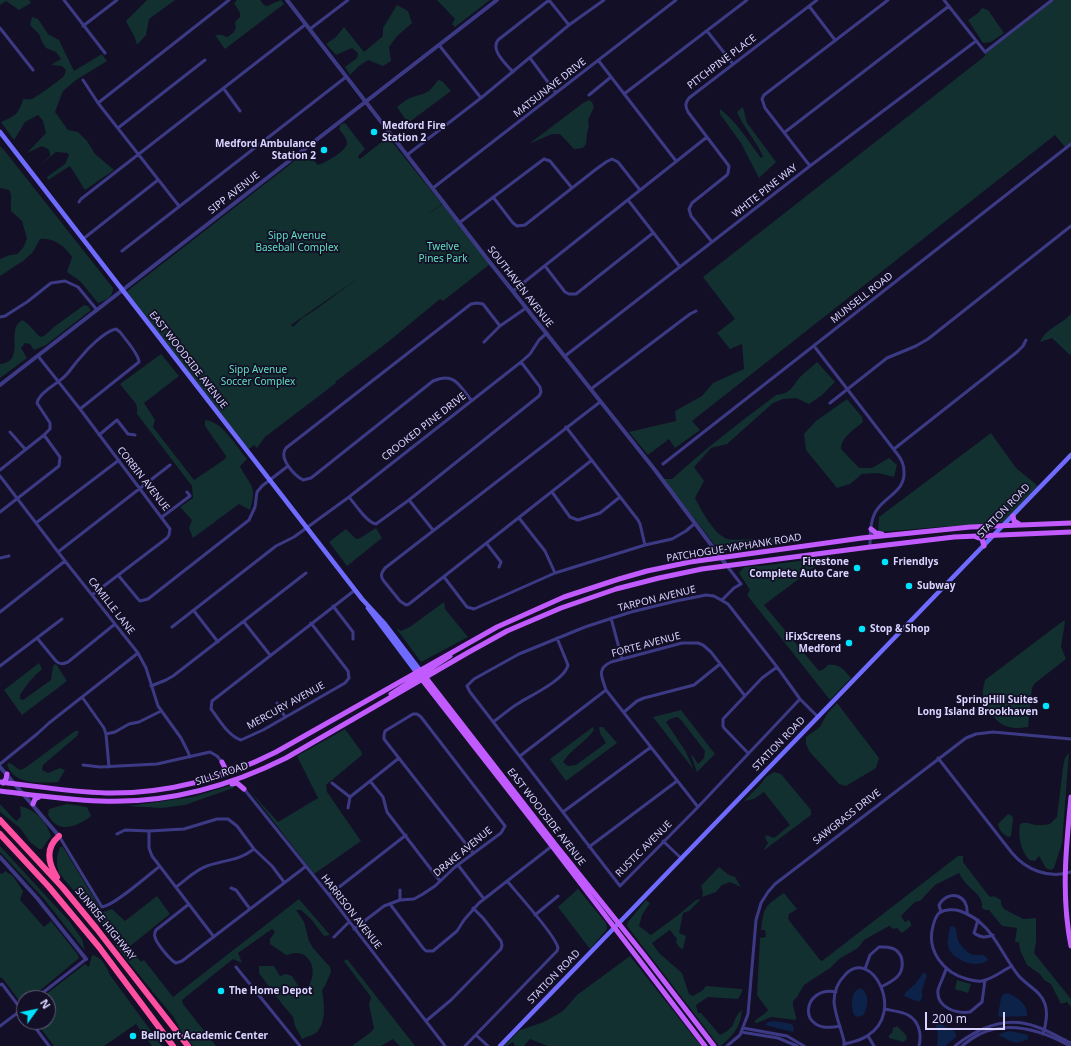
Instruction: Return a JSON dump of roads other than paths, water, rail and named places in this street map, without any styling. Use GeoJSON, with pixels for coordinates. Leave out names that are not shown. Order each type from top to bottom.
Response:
{"type":"FeatureCollection","features":[{"type":"Feature","properties":{"kind":"highway","name":"SUNRISE HIGHWAY"},"geometry":{"type":"LineString","coordinates":[[0,820],[63,888],[188,1046]]}},
{"type":"Feature","properties":{"kind":"highway","name":"SUNRISE HIGHWAY"},"geometry":{"type":"LineString","coordinates":[[0,834],[49,886],[173,1046]]}},
{"type":"Feature","properties":{"kind":"highway"},"geometry":{"type":"LineString","coordinates":[[59,836],[51,847],[49,858],[52,869],[63,888]]}},
{"type":"Feature","properties":{"kind":"highway"},"geometry":{"type":"LineString","coordinates":[[136,997],[168,1046]]}},
{"type":"Feature","properties":{"kind":"main road","name":"EAST WOODSIDE AVENUE"},"geometry":{"type":"LineString","coordinates":[[1,135],[362,599],[385,624],[421,674],[554,845],[619,924],[714,1046]]}},
{"type":"Feature","properties":{"kind":"main road","name":"STATION ROAD"},"geometry":{"type":"LineString","coordinates":[[500,1046],[1071,455]]}},
{"type":"Feature","properties":{"kind":"main road"},"geometry":{"type":"LineString","coordinates":[[1012,516],[1015,523],[1022,525]]}},
{"type":"Feature","properties":{"kind":"main road","name":"PATCHOGUE-YAPHANK ROAD"},"geometry":{"type":"LineString","coordinates":[[421,674],[459,647],[523,614],[592,588],[648,571],[721,558],[893,535],[950,529],[1071,523]]}},
{"type":"Feature","properties":{"kind":"main road"},"geometry":{"type":"LineString","coordinates":[[871,529],[877,534],[893,535]]}},
{"type":"Feature","properties":{"kind":"main road"},"geometry":{"type":"LineString","coordinates":[[965,537],[1071,532]]}},
{"type":"Feature","properties":{"kind":"main road"},"geometry":{"type":"LineString","coordinates":[[965,537],[981,538],[984,546]]}},
{"type":"Feature","properties":{"kind":"main road","name":"PATCHOGUE-YAPHANK ROAD"},"geometry":{"type":"LineString","coordinates":[[421,674],[507,632],[575,603],[609,591],[645,581],[680,573],[727,566],[870,547],[965,537]]}},
{"type":"Feature","properties":{"kind":"main road","name":"SILLS ROAD"},"geometry":{"type":"LineString","coordinates":[[0,791],[87,801],[131,801],[160,799],[232,782],[286,758],[376,706],[421,674]]}},
{"type":"Feature","properties":{"kind":"main road","name":"SILLS ROAD"},"geometry":{"type":"LineString","coordinates":[[2,782],[48,788],[120,793],[156,790],[192,784],[221,776],[250,765],[421,674]]}},
{"type":"Feature","properties":{"kind":"main road"},"geometry":{"type":"LineString","coordinates":[[222,762],[230,770],[250,765]]}},
{"type":"Feature","properties":{"kind":"main road"},"geometry":{"type":"LineString","coordinates":[[192,784],[223,772],[225,769],[222,762]]}},
{"type":"Feature","properties":{"kind":"main road"},"geometry":{"type":"LineString","coordinates":[[244,789],[242,783],[243,780],[260,770]]}},
{"type":"Feature","properties":{"kind":"main road"},"geometry":{"type":"LineString","coordinates":[[2,782],[6,779],[7,774]]}},
{"type":"Feature","properties":{"kind":"main road"},"geometry":{"type":"LineString","coordinates":[[203,790],[213,790],[236,783],[244,789]]}},
{"type":"Feature","properties":{"kind":"main road"},"geometry":{"type":"LineString","coordinates":[[0,791],[10,789],[15,784]]}},
{"type":"Feature","properties":{"kind":"main road"},"geometry":{"type":"LineString","coordinates":[[24,794],[30,788],[48,788]]}},
{"type":"Feature","properties":{"kind":"main road"},"geometry":{"type":"LineString","coordinates":[[1071,797],[1064,874],[1066,910],[1071,946]]}},
{"type":"Feature","properties":{"kind":"main road"},"geometry":{"type":"LineString","coordinates":[[33,804],[36,798],[58,798]]}},
{"type":"Feature","properties":{"kind":"main road","name":"EAST WOODSIDE AVENUE"},"geometry":{"type":"LineString","coordinates":[[554,845],[614,929],[705,1046]]}},
{"type":"Feature","properties":{"kind":"street"},"geometry":{"type":"LineString","coordinates":[[64,0],[106,54]]}},
{"type":"Feature","properties":{"kind":"street"},"geometry":{"type":"LineString","coordinates":[[83,26],[117,0]]}},
{"type":"Feature","properties":{"kind":"street"},"geometry":{"type":"LineString","coordinates":[[98,103],[230,0]]}},
{"type":"Feature","properties":{"kind":"street","name":"SOUTHAVEN AVENUE"},"geometry":{"type":"LineString","coordinates":[[287,0],[365,102],[654,470],[741,584],[734,588],[722,600]]}},
{"type":"Feature","properties":{"kind":"street"},"geometry":{"type":"LineString","coordinates":[[310,29],[348,0]]}},
{"type":"Feature","properties":{"kind":"street","name":"SIPP AVENUE"},"geometry":{"type":"LineString","coordinates":[[0,385],[497,0]]}},
{"type":"Feature","properties":{"kind":"street"},"geometry":{"type":"LineString","coordinates":[[513,72],[498,54],[496,43],[498,40],[549,0],[569,26]]}},
{"type":"Feature","properties":{"kind":"street"},"geometry":{"type":"LineString","coordinates":[[407,155],[481,98],[569,26],[604,0]]}},
{"type":"Feature","properties":{"kind":"street","name":"MATSUNAYE DRIVE"},"geometry":{"type":"LineString","coordinates":[[433,188],[676,0]]}},
{"type":"Feature","properties":{"kind":"street"},"geometry":{"type":"LineString","coordinates":[[624,94],[747,0]]}},
{"type":"Feature","properties":{"kind":"street","name":"PITCHPINE PLACE"},"geometry":{"type":"LineString","coordinates":[[712,242],[691,216],[688,208],[692,202],[727,176],[729,166],[688,112],[685,105],[686,101],[817,0]]}},
{"type":"Feature","properties":{"kind":"street"},"geometry":{"type":"LineString","coordinates":[[810,166],[765,108],[763,102],[764,95],[888,0]]}},
{"type":"Feature","properties":{"kind":"street"},"geometry":{"type":"LineString","coordinates":[[946,1],[948,6],[985,52],[1052,0]]}},
{"type":"Feature","properties":{"kind":"street"},"geometry":{"type":"LineString","coordinates":[[809,6],[835,40]]}},
{"type":"Feature","properties":{"kind":"street"},"geometry":{"type":"LineString","coordinates":[[784,132],[948,6]]}},
{"type":"Feature","properties":{"kind":"street"},"geometry":{"type":"LineString","coordinates":[[79,202],[138,154],[224,89],[306,24]]}},
{"type":"Feature","properties":{"kind":"street"},"geometry":{"type":"LineString","coordinates":[[0,28],[33,70]]}},
{"type":"Feature","properties":{"kind":"street"},"geometry":{"type":"LineString","coordinates":[[707,31],[733,64]]}},
{"type":"Feature","properties":{"kind":"street","name":"WHITE PINE WAY"},"geometry":{"type":"LineString","coordinates":[[565,356],[810,166],[976,41]]}},
{"type":"Feature","properties":{"kind":"street"},"geometry":{"type":"LineString","coordinates":[[439,45],[481,98]]}},
{"type":"Feature","properties":{"kind":"street"},"geometry":{"type":"LineString","coordinates":[[530,58],[556,93]]}},
{"type":"Feature","properties":{"kind":"street"},"geometry":{"type":"LineString","coordinates":[[118,128],[205,60]]}},
{"type":"Feature","properties":{"kind":"street"},"geometry":{"type":"LineString","coordinates":[[598,60],[676,161]]}},
{"type":"Feature","properties":{"kind":"street"},"geometry":{"type":"LineString","coordinates":[[122,251],[346,77]]}},
{"type":"Feature","properties":{"kind":"street"},"geometry":{"type":"LineString","coordinates":[[588,95],[611,77]]}},
{"type":"Feature","properties":{"kind":"street"},"geometry":{"type":"LineString","coordinates":[[83,80],[98,103],[179,206]]}},
{"type":"Feature","properties":{"kind":"street"},"geometry":{"type":"LineString","coordinates":[[224,89],[240,111]]}},
{"type":"Feature","properties":{"kind":"street"},"geometry":{"type":"LineString","coordinates":[[513,291],[706,137]]}},
{"type":"Feature","properties":{"kind":"street","name":"MUNSELL ROAD"},"geometry":{"type":"LineString","coordinates":[[663,464],[1071,144]]}},
{"type":"Feature","properties":{"kind":"street"},"geometry":{"type":"LineString","coordinates":[[460,223],[544,159],[550,161],[572,188]]}},
{"type":"Feature","properties":{"kind":"street"},"geometry":{"type":"LineString","coordinates":[[493,197],[513,223],[517,226],[522,226],[612,159],[618,162],[640,190]]}},
{"type":"Feature","properties":{"kind":"street"},"geometry":{"type":"LineString","coordinates":[[83,239],[158,180]]}},
{"type":"Feature","properties":{"kind":"street"},"geometry":{"type":"LineString","coordinates":[[628,200],[680,266]]}},
{"type":"Feature","properties":{"kind":"street"},"geometry":{"type":"LineString","coordinates":[[830,403],[887,358],[924,342],[1071,226]]}},
{"type":"Feature","properties":{"kind":"street"},"geometry":{"type":"LineString","coordinates":[[545,266],[565,292],[569,294],[576,294],[653,233]]}},
{"type":"Feature","properties":{"kind":"street"},"geometry":{"type":"LineString","coordinates":[[0,316],[5,316],[27,302],[51,283],[65,281],[78,286],[97,310]]}},
{"type":"Feature","properties":{"kind":"street"},"geometry":{"type":"LineString","coordinates":[[471,400],[458,384],[447,377],[433,381],[311,478],[303,480],[299,478],[288,466],[283,454],[286,448],[471,304],[477,302],[483,304],[500,326]]}},
{"type":"Feature","properties":{"kind":"street"},"geometry":{"type":"LineString","coordinates":[[484,342],[500,326],[526,308]]}},
{"type":"Feature","properties":{"kind":"street"},"geometry":{"type":"LineString","coordinates":[[591,389],[696,311]]}},
{"type":"Feature","properties":{"kind":"street"},"geometry":{"type":"LineString","coordinates":[[0,470],[50,429],[48,419],[39,406],[38,399],[66,375],[80,357],[95,343],[116,329],[139,357],[139,362],[80,409]]}},
{"type":"Feature","properties":{"kind":"street","name":"CROOKED PINE DRIVE"},"geometry":{"type":"LineString","coordinates":[[172,628],[276,546],[294,537],[349,497],[521,362],[530,354],[539,340],[547,334]]}},
{"type":"Feature","properties":{"kind":"street"},"geometry":{"type":"LineString","coordinates":[[894,449],[1021,348],[1026,340]]}},
{"type":"Feature","properties":{"kind":"street"},"geometry":{"type":"LineString","coordinates":[[814,346],[894,449],[903,463],[904,478],[897,491],[876,510],[871,529],[870,547]]}},
{"type":"Feature","properties":{"kind":"street","name":"CORBIN AVENUE"},"geometry":{"type":"LineString","coordinates":[[38,356],[119,460],[170,529],[169,535],[92,595]]}},
{"type":"Feature","properties":{"kind":"street"},"geometry":{"type":"LineString","coordinates":[[349,497],[372,524],[376,524],[409,500],[539,396],[541,392],[540,387],[521,362]]}},
{"type":"Feature","properties":{"kind":"street"},"geometry":{"type":"LineString","coordinates":[[592,460],[409,604],[406,605],[400,601],[381,577],[385,568],[600,402]]}},
{"type":"Feature","properties":{"kind":"street"},"geometry":{"type":"LineString","coordinates":[[99,435],[117,420],[128,434],[135,435]]}},
{"type":"Feature","properties":{"kind":"street"},"geometry":{"type":"LineString","coordinates":[[566,427],[640,524],[645,544]]}},
{"type":"Feature","properties":{"kind":"street"},"geometry":{"type":"LineString","coordinates":[[10,432],[25,450]]}},
{"type":"Feature","properties":{"kind":"street"},"geometry":{"type":"LineString","coordinates":[[0,512],[59,466],[61,460],[59,454],[44,435]]}},
{"type":"Feature","properties":{"kind":"street"},"geometry":{"type":"LineString","coordinates":[[36,524],[119,460]]}},
{"type":"Feature","properties":{"kind":"street"},"geometry":{"type":"LineString","coordinates":[[58,552],[170,466]]}},
{"type":"Feature","properties":{"kind":"street"},"geometry":{"type":"LineString","coordinates":[[118,575],[140,601],[148,599],[249,520],[255,507],[257,492],[262,486],[288,466]]}},
{"type":"Feature","properties":{"kind":"street","name":"CAMILLE LANE"},"geometry":{"type":"LineString","coordinates":[[0,476],[65,562],[138,653],[144,663],[161,711],[181,738],[190,757]]}},
{"type":"Feature","properties":{"kind":"street"},"geometry":{"type":"LineString","coordinates":[[162,517],[190,496],[186,492]]}},
{"type":"Feature","properties":{"kind":"street"},"geometry":{"type":"LineString","coordinates":[[552,492],[570,517],[578,520],[600,512],[620,497]]}},
{"type":"Feature","properties":{"kind":"street"},"geometry":{"type":"LineString","coordinates":[[409,500],[433,530]]}},
{"type":"Feature","properties":{"kind":"street"},"geometry":{"type":"LineString","coordinates":[[519,518],[545,551],[555,573]]}},
{"type":"Feature","properties":{"kind":"street"},"geometry":{"type":"LineString","coordinates":[[444,577],[467,607],[474,610],[555,573],[645,544],[672,539],[686,531],[694,524]]}},
{"type":"Feature","properties":{"kind":"street"},"geometry":{"type":"LineString","coordinates":[[487,544],[501,562],[499,567]]}},
{"type":"Feature","properties":{"kind":"street"},"geometry":{"type":"LineString","coordinates":[[0,558],[9,556]]}},
{"type":"Feature","properties":{"kind":"street"},"geometry":{"type":"LineString","coordinates":[[0,612],[65,562]]}},
{"type":"Feature","properties":{"kind":"street"},"geometry":{"type":"LineString","coordinates":[[151,686],[173,676],[306,573]]}},
{"type":"Feature","properties":{"kind":"street","name":"MERCURY AVENUE"},"geometry":{"type":"LineString","coordinates":[[311,623],[348,671],[349,678],[345,683],[263,730],[241,740],[231,735],[210,706],[213,699],[270,655],[311,623],[333,606],[355,590]]}},
{"type":"Feature","properties":{"kind":"street","name":"TARPON AVENUE"},"geometry":{"type":"LineString","coordinates":[[470,692],[467,686],[474,679],[519,654],[611,618],[676,601],[706,595],[714,596],[722,600]]}},
{"type":"Feature","properties":{"kind":"street"},"geometry":{"type":"LineString","coordinates":[[722,600],[728,604],[800,699],[818,717]]}},
{"type":"Feature","properties":{"kind":"street"},"geometry":{"type":"LineString","coordinates":[[333,606],[353,632],[353,639]]}},
{"type":"Feature","properties":{"kind":"street"},"geometry":{"type":"LineString","coordinates":[[194,611],[218,642]]}},
{"type":"Feature","properties":{"kind":"street"},"geometry":{"type":"LineString","coordinates":[[611,618],[622,659]]}},
{"type":"Feature","properties":{"kind":"street"},"geometry":{"type":"LineString","coordinates":[[0,666],[62,619]]}},
{"type":"Feature","properties":{"kind":"street"},"geometry":{"type":"LineString","coordinates":[[244,622],[270,655]]}},
{"type":"Feature","properties":{"kind":"street"},"geometry":{"type":"LineString","coordinates":[[37,638],[56,661],[60,664],[64,664],[115,624]]}},
{"type":"Feature","properties":{"kind":"street"},"geometry":{"type":"LineString","coordinates":[[493,722],[519,703],[540,692],[565,672],[568,665],[557,638]]}},
{"type":"Feature","properties":{"kind":"street","name":"FORTE AVENUE"},"geometry":{"type":"LineString","coordinates":[[698,807],[606,690],[601,672],[603,668],[611,662],[682,643],[693,642],[707,648],[745,696]]}},
{"type":"Feature","properties":{"kind":"street"},"geometry":{"type":"LineString","coordinates":[[138,653],[53,719],[0,765],[59,836],[101,906],[106,907],[112,903],[159,867]]}},
{"type":"Feature","properties":{"kind":"street"},"geometry":{"type":"LineString","coordinates":[[624,712],[637,701],[644,698],[694,685],[720,664]]}},
{"type":"Feature","properties":{"kind":"street"},"geometry":{"type":"LineString","coordinates":[[748,753],[724,728],[722,722],[762,678],[777,667]]}},
{"type":"Feature","properties":{"kind":"street"},"geometry":{"type":"LineString","coordinates":[[520,756],[606,690]]}},
{"type":"Feature","properties":{"kind":"street","name":"RUSTIC AVENUE"},"geometry":{"type":"LineString","coordinates":[[470,692],[620,886],[698,807],[800,699]]}},
{"type":"Feature","properties":{"kind":"street"},"geometry":{"type":"LineString","coordinates":[[82,697],[102,723],[106,734],[109,767]]}},
{"type":"Feature","properties":{"kind":"street"},"geometry":{"type":"LineString","coordinates":[[277,703],[285,717]]}},
{"type":"Feature","properties":{"kind":"street"},"geometry":{"type":"LineString","coordinates":[[106,734],[115,732],[129,724],[139,722],[161,711]]}},
{"type":"Feature","properties":{"kind":"street","name":"DRAKE AVENUE"},"geometry":{"type":"LineString","coordinates":[[354,929],[384,906],[400,900],[414,899],[435,886],[458,865],[504,830],[505,826],[501,820],[421,717],[417,714],[413,714],[385,731],[384,739],[399,758]]}},
{"type":"Feature","properties":{"kind":"street","name":"SAWGRASS DRIVE"},"geometry":{"type":"LineString","coordinates":[[727,1046],[738,1037],[748,1014],[750,1005],[756,920],[759,908],[768,892],[778,881],[966,738],[982,733],[1001,732],[1071,739]]}},
{"type":"Feature","properties":{"kind":"street"},"geometry":{"type":"LineString","coordinates":[[563,812],[651,747]]}},
{"type":"Feature","properties":{"kind":"street"},"geometry":{"type":"LineString","coordinates":[[83,765],[109,767],[157,764],[210,752],[217,756],[222,762]]}},
{"type":"Feature","properties":{"kind":"street"},"geometry":{"type":"LineString","coordinates":[[348,808],[350,797],[399,758],[473,853]]}},
{"type":"Feature","properties":{"kind":"street"},"geometry":{"type":"LineString","coordinates":[[938,758],[1018,860],[1029,868],[1041,873],[1064,874],[1071,872]]}},
{"type":"Feature","properties":{"kind":"street"},"geometry":{"type":"LineString","coordinates":[[370,781],[383,797],[387,812],[440,880]]}},
{"type":"Feature","properties":{"kind":"street"},"geometry":{"type":"LineString","coordinates":[[589,847],[677,781]]}},
{"type":"Feature","properties":{"kind":"street"},"geometry":{"type":"LineString","coordinates":[[332,783],[350,797]]}},
{"type":"Feature","properties":{"kind":"street","name":"HARRISON AVENUE"},"geometry":{"type":"LineString","coordinates":[[244,789],[305,867],[329,895],[445,1046]]}},
{"type":"Feature","properties":{"kind":"street"},"geometry":{"type":"LineString","coordinates":[[117,834],[125,830],[148,831],[184,829],[223,818],[228,819],[237,826],[254,849],[268,861],[284,882]]}},
{"type":"Feature","properties":{"kind":"street"},"geometry":{"type":"LineString","coordinates":[[148,831],[149,848],[152,856],[214,937]]}},
{"type":"Feature","properties":{"kind":"street"},"geometry":{"type":"LineString","coordinates":[[329,895],[406,835]]}},
{"type":"Feature","properties":{"kind":"street"},"geometry":{"type":"LineString","coordinates":[[663,841],[682,859]]}},
{"type":"Feature","properties":{"kind":"street"},"geometry":{"type":"LineString","coordinates":[[390,904],[426,951],[433,951],[457,931],[473,908],[554,845]]}},
{"type":"Feature","properties":{"kind":"street"},"geometry":{"type":"LineString","coordinates":[[176,888],[203,868],[217,863],[238,859],[254,849]]}},
{"type":"Feature","properties":{"kind":"street"},"geometry":{"type":"LineString","coordinates":[[0,857],[41,903],[86,959],[46,990]]}},
{"type":"Feature","properties":{"kind":"street"},"geometry":{"type":"LineString","coordinates":[[458,865],[484,899]]}},
{"type":"Feature","properties":{"kind":"street"},"geometry":{"type":"LineString","coordinates":[[189,904],[156,930],[155,937],[172,962],[179,963],[305,867]]}},
{"type":"Feature","properties":{"kind":"street"},"geometry":{"type":"LineString","coordinates":[[466,1046],[557,951],[558,945],[535,914],[507,882]]}},
{"type":"Feature","properties":{"kind":"street"},"geometry":{"type":"LineString","coordinates":[[231,888],[236,890],[250,908]]}},
{"type":"Feature","properties":{"kind":"street"},"geometry":{"type":"LineString","coordinates":[[400,890],[400,900]]}},
{"type":"Feature","properties":{"kind":"street"},"geometry":{"type":"LineString","coordinates":[[535,914],[558,896]]}},
{"type":"Feature","properties":{"kind":"street"},"geometry":{"type":"LineString","coordinates":[[941,912],[940,904],[942,899],[949,896],[955,896],[964,899],[968,906],[967,914]]}},
{"type":"Feature","properties":{"kind":"street"},"geometry":{"type":"LineString","coordinates":[[426,1021],[451,1000],[501,949],[501,941],[473,908]]}},
{"type":"Feature","properties":{"kind":"street"},"geometry":{"type":"LineString","coordinates":[[1012,966],[980,982],[966,979],[946,969],[940,964],[934,954],[931,937],[934,922],[939,913],[946,910],[956,910],[967,914],[978,920],[993,935],[1019,977],[1039,994],[1044,1002],[1046,1013],[1044,1032]]}},
{"type":"Feature","properties":{"kind":"street"},"geometry":{"type":"LineString","coordinates":[[978,920],[974,933],[979,937],[985,938],[993,935]]}},
{"type":"Feature","properties":{"kind":"street"},"geometry":{"type":"LineString","coordinates":[[334,937],[349,922]]}},
{"type":"Feature","properties":{"kind":"street"},"geometry":{"type":"LineString","coordinates":[[865,969],[870,955],[879,947],[889,947],[897,951],[902,961],[902,968],[898,976],[881,987]]}},
{"type":"Feature","properties":{"kind":"street"},"geometry":{"type":"LineString","coordinates":[[236,967],[300,1046]]}},
{"type":"Feature","properties":{"kind":"street"},"geometry":{"type":"LineString","coordinates":[[860,968],[865,969],[875,976],[881,987],[886,1000],[885,1009],[880,1023],[875,1031],[860,1040],[844,1045],[835,1010],[834,1001],[837,985],[847,972],[860,968]]}},
{"type":"Feature","properties":{"kind":"street"},"geometry":{"type":"LineString","coordinates":[[946,969],[938,992],[940,1000],[944,1006],[956,1013],[970,1012],[982,1002],[985,980]]}},
{"type":"Feature","properties":{"kind":"street"},"geometry":{"type":"LineString","coordinates":[[1,984],[16,1001]]}},
{"type":"Feature","properties":{"kind":"street"},"geometry":{"type":"LineString","coordinates":[[836,992],[829,991],[820,993],[813,998],[808,1007],[809,1016],[813,1024],[821,1027],[827,1028],[840,1026]]}},
{"type":"Feature","properties":{"kind":"street"},"geometry":{"type":"LineString","coordinates":[[885,1009],[907,1014],[914,1019],[919,1028],[919,1046]]}},
{"type":"Feature","properties":{"kind":"street"},"geometry":{"type":"LineString","coordinates":[[0,1026],[16,1014]]}},
{"type":"Feature","properties":{"kind":"street"},"geometry":{"type":"LineString","coordinates":[[955,1046],[980,1029],[1007,1022],[1028,1024],[1070,1046]]}},
{"type":"Feature","properties":{"kind":"street"},"geometry":{"type":"LineString","coordinates":[[962,1046],[981,1033],[1004,1027],[1031,1029],[1044,1032],[1071,1043]]}},
{"type":"Feature","properties":{"kind":"street"},"geometry":{"type":"LineString","coordinates":[[743,1028],[783,1035],[793,1038],[804,1046]]}},
{"type":"Feature","properties":{"kind":"street"},"geometry":{"type":"LineString","coordinates":[[37,1030],[49,1046]]}},
{"type":"Feature","properties":{"kind":"street"},"geometry":{"type":"LineString","coordinates":[[741,1032],[782,1039],[797,1046]]}},
{"type":"Feature","properties":{"kind":"street"},"geometry":{"type":"LineString","coordinates":[[476,1035],[488,1046]]}},
{"type":"Feature","properties":{"kind":"street"},"geometry":{"type":"LineString","coordinates":[[782,1039],[783,1035]]}},
{"type":"Feature","properties":{"kind":"street"},"geometry":{"type":"LineString","coordinates":[[868,1036],[874,1046]]}},
{"type":"Feature","properties":{"kind":"water"},"geometry":{"type":"Polygon","coordinates":[[[950,927],[955,927],[958,941],[965,950],[974,955],[983,955],[988,960],[984,963],[972,964],[954,956],[948,946],[950,927]]]}},
{"type":"Feature","properties":{"kind":"water"},"geometry":{"type":"Polygon","coordinates":[[[924,972],[927,975],[922,990],[922,998],[919,1002],[904,996],[906,992],[915,984],[924,972]]]}},
{"type":"Feature","properties":{"kind":"water"},"geometry":{"type":"Polygon","coordinates":[[[861,988],[866,994],[867,1004],[864,1015],[858,1017],[854,1015],[852,999],[855,992],[861,988]]]}},
{"type":"Feature","properties":{"kind":"water"},"geometry":{"type":"Polygon","coordinates":[[[1008,993],[1024,1005],[1027,1016],[1000,1017],[998,1015],[1001,998],[1004,994],[1008,993]]]}},
{"type":"Feature","properties":{"kind":"water"},"geometry":{"type":"Polygon","coordinates":[[[774,1021],[792,1024],[794,1028],[793,1032],[765,1025],[768,1022],[774,1021]]]}},
{"type":"Feature","properties":{"kind":"water"},"geometry":{"type":"Polygon","coordinates":[[[937,1023],[954,1031],[956,1034],[956,1037],[945,1046],[937,1046],[937,1023]]]}},
{"type":"Feature","properties":{"kind":"water"},"geometry":{"type":"Polygon","coordinates":[[[1010,1031],[1028,1035],[1028,1039],[1013,1042],[998,1035],[1010,1031]]]}},
{"type":"Feature","properties":{"kind":"place","name":"Medford Fire Station 2"},"geometry":{"type":"Point","coordinates":[374,132]}},
{"type":"Feature","properties":{"kind":"place","name":"Medford Ambulance Station 2"},"geometry":{"type":"Point","coordinates":[324,150]}},
{"type":"Feature","properties":{"kind":"place","name":"Friendlys"},"geometry":{"type":"Point","coordinates":[885,562]}},
{"type":"Feature","properties":{"kind":"place","name":"Firestone Complete Auto Care"},"geometry":{"type":"Point","coordinates":[857,568]}},
{"type":"Feature","properties":{"kind":"place","name":"Subway"},"geometry":{"type":"Point","coordinates":[909,586]}},
{"type":"Feature","properties":{"kind":"place","name":"Stop & Shop"},"geometry":{"type":"Point","coordinates":[862,629]}},
{"type":"Feature","properties":{"kind":"place","name":"iFixScreens Medford"},"geometry":{"type":"Point","coordinates":[849,643]}},
{"type":"Feature","properties":{"kind":"place","name":"SpringHill Suites Long Island Brookhaven"},"geometry":{"type":"Point","coordinates":[1046,706]}},
{"type":"Feature","properties":{"kind":"place","name":"The Home Depot"},"geometry":{"type":"Point","coordinates":[221,991]}},
{"type":"Feature","properties":{"kind":"place","name":"Bellport Academic Center"},"geometry":{"type":"Point","coordinates":[133,1036]}},
{"type":"Feature","properties":{"kind":"park label","name":"Sipp Avenue Baseball Complex"},"geometry":{"type":"Point","coordinates":[297,242]}},
{"type":"Feature","properties":{"kind":"park label","name":"Twelve Pines Park"},"geometry":{"type":"Point","coordinates":[443,252]}},
{"type":"Feature","properties":{"kind":"park label","name":"Sipp Avenue Soccer Complex"},"geometry":{"type":"Point","coordinates":[258,376]}}]}
